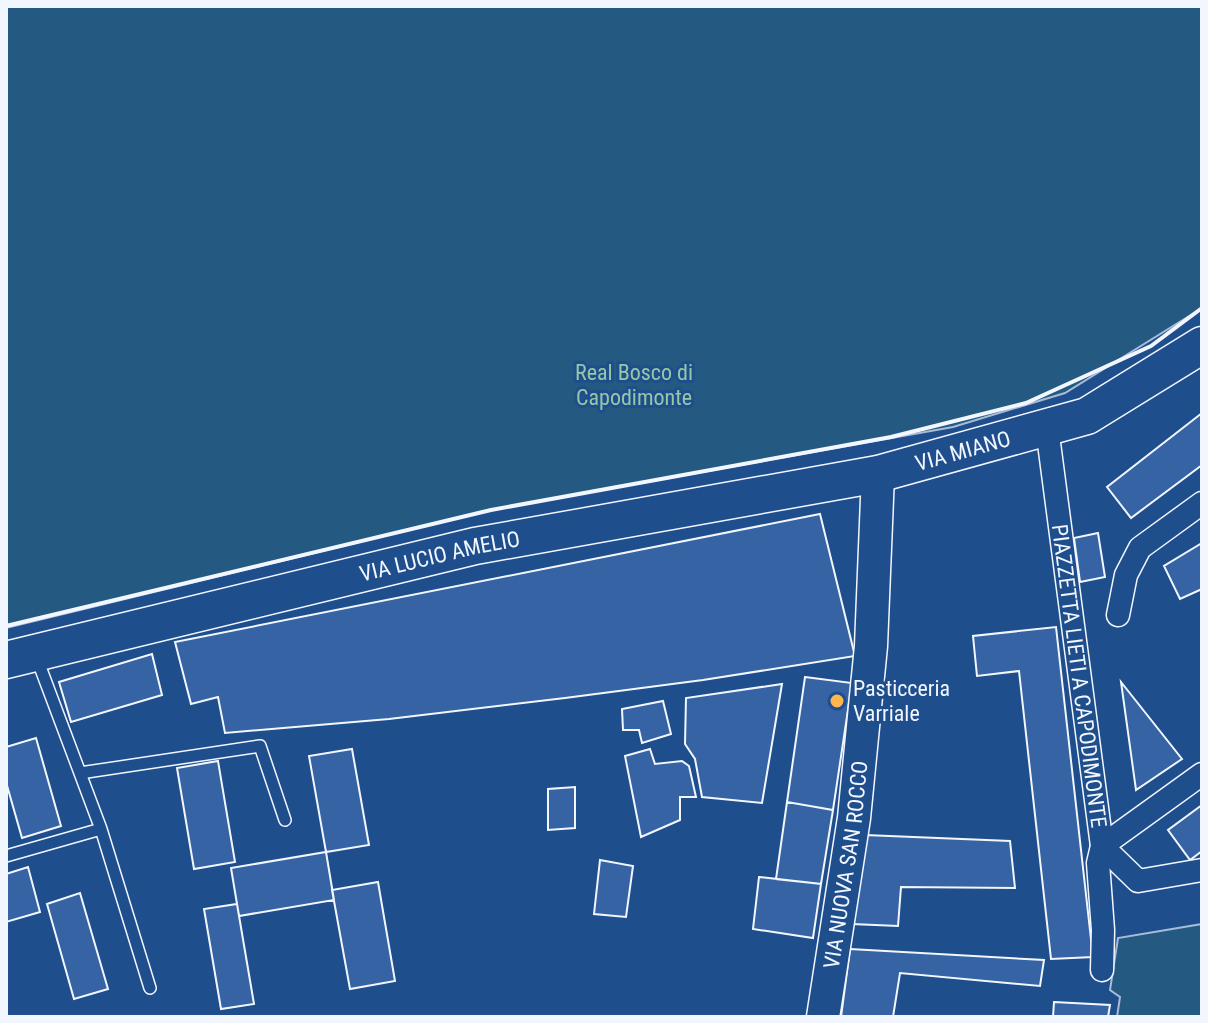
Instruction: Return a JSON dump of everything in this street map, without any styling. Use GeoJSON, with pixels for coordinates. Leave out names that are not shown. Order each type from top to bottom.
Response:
{"type":"FeatureCollection","features":[{"type":"Feature","properties":{"kind":"main road"},"geometry":{"type":"LineString","coordinates":[[1047,428],[1087,416],[1202,345]]}},
{"type":"Feature","properties":{"kind":"main road","name":"VIA MIANO"},"geometry":{"type":"LineString","coordinates":[[878,474],[1047,428]]}},
{"type":"Feature","properties":{"kind":"main road","name":"VIA LUCIO AMELIO"},"geometry":{"type":"LineString","coordinates":[[21,657],[475,546],[878,474]]}},
{"type":"Feature","properties":{"kind":"main road","name":"VIA NUOVA SAN ROCCO"},"geometry":{"type":"LineString","coordinates":[[823,1017],[854,818],[871,646],[878,474]]}},
{"type":"Feature","properties":{"kind":"street","name":"PIAZZETTA LIETI A CAPODIMONTE"},"geometry":{"type":"LineString","coordinates":[[1047,428],[1102,846],[1098,863],[1103,930],[1102,970]]}},
{"type":"Feature","properties":{"kind":"street"},"geometry":{"type":"LineString","coordinates":[[1118,615],[1126,575],[1140,548],[1202,503]]}},
{"type":"Feature","properties":{"kind":"street"},"geometry":{"type":"LineString","coordinates":[[1202,774],[1102,846],[1138,881],[1202,870]]}},
{"type":"Feature","properties":{"kind":"lane"},"geometry":{"type":"LineString","coordinates":[[21,657],[80,773],[101,829],[150,988]]}},
{"type":"Feature","properties":{"kind":"lane"},"geometry":{"type":"LineString","coordinates":[[80,773],[260,746],[285,820]]}},
{"type":"Feature","properties":{"kind":"lane"},"geometry":{"type":"LineString","coordinates":[[6,856],[101,829]]}},
{"type":"Feature","properties":{"kind":"green space","name":"Real Bosco di Capodimonte"},"geometry":{"type":"Polygon","coordinates":[[[6,6],[1202,6],[1202,308],[1065,393],[953,427],[491,510],[6,628],[6,6]]]}},
{"type":"Feature","properties":{"kind":"green space"},"geometry":{"type":"Polygon","coordinates":[[[1202,924],[1202,1017],[1117,1017],[1120,997],[1110,990],[1118,938],[1202,924]]]}},
{"type":"Feature","properties":{"kind":"building"},"geometry":{"type":"Polygon","coordinates":[[[1202,413],[1202,465],[1131,518],[1107,487],[1202,413]]]}},
{"type":"Feature","properties":{"kind":"building"},"geometry":{"type":"Polygon","coordinates":[[[820,514],[855,656],[565,698],[389,719],[225,733],[218,697],[191,704],[175,642],[820,514]]]}},
{"type":"Feature","properties":{"kind":"building"},"geometry":{"type":"Polygon","coordinates":[[[1098,533],[1105,577],[1080,582],[1074,538],[1098,533]]]}},
{"type":"Feature","properties":{"kind":"building"},"geometry":{"type":"Polygon","coordinates":[[[1202,543],[1202,589],[1180,599],[1164,566],[1202,543]]]}},
{"type":"Feature","properties":{"kind":"building"},"geometry":{"type":"Polygon","coordinates":[[[1056,627],[1093,957],[1051,959],[1019,671],[977,676],[973,636],[1056,627]]]}},
{"type":"Feature","properties":{"kind":"building"},"geometry":{"type":"Polygon","coordinates":[[[152,654],[162,695],[71,722],[59,682],[152,654]]]}},
{"type":"Feature","properties":{"kind":"building"},"geometry":{"type":"Polygon","coordinates":[[[805,677],[852,683],[833,810],[787,802],[805,677]]]}},
{"type":"Feature","properties":{"kind":"building"},"geometry":{"type":"Polygon","coordinates":[[[1121,682],[1182,759],[1136,790],[1121,682]]]}},
{"type":"Feature","properties":{"kind":"building"},"geometry":{"type":"Polygon","coordinates":[[[782,684],[762,803],[702,797],[695,759],[685,744],[686,698],[782,684]]]}},
{"type":"Feature","properties":{"kind":"building"},"geometry":{"type":"Polygon","coordinates":[[[663,701],[671,734],[642,743],[639,730],[623,730],[622,709],[663,701]]]}},
{"type":"Feature","properties":{"kind":"building"},"geometry":{"type":"Polygon","coordinates":[[[36,738],[61,826],[22,838],[6,782],[6,747],[36,738]]]}},
{"type":"Feature","properties":{"kind":"building"},"geometry":{"type":"Polygon","coordinates":[[[352,749],[369,845],[326,852],[309,756],[352,749]]]}},
{"type":"Feature","properties":{"kind":"building"},"geometry":{"type":"Polygon","coordinates":[[[650,749],[655,764],[682,761],[689,766],[696,797],[680,797],[680,820],[641,837],[625,756],[650,749]]]}},
{"type":"Feature","properties":{"kind":"building"},"geometry":{"type":"Polygon","coordinates":[[[218,761],[235,862],[194,869],[177,768],[218,761]]]}},
{"type":"Feature","properties":{"kind":"building"},"geometry":{"type":"Polygon","coordinates":[[[575,787],[575,828],[548,830],[548,789],[575,787]]]}},
{"type":"Feature","properties":{"kind":"building"},"geometry":{"type":"Polygon","coordinates":[[[787,802],[833,810],[821,884],[776,879],[787,802]]]}},
{"type":"Feature","properties":{"kind":"building"},"geometry":{"type":"Polygon","coordinates":[[[1202,805],[1202,851],[1190,860],[1168,830],[1202,805]]]}},
{"type":"Feature","properties":{"kind":"building"},"geometry":{"type":"Polygon","coordinates":[[[865,835],[1010,841],[1015,888],[901,887],[898,926],[852,924],[865,835]]]}},
{"type":"Feature","properties":{"kind":"building"},"geometry":{"type":"Polygon","coordinates":[[[326,852],[334,900],[239,916],[231,868],[326,852]]]}},
{"type":"Feature","properties":{"kind":"building"},"geometry":{"type":"Polygon","coordinates":[[[600,860],[633,866],[626,917],[594,914],[600,860]]]}},
{"type":"Feature","properties":{"kind":"building"},"geometry":{"type":"Polygon","coordinates":[[[28,867],[40,912],[6,922],[6,874],[28,867]]]}},
{"type":"Feature","properties":{"kind":"building"},"geometry":{"type":"Polygon","coordinates":[[[759,877],[821,884],[813,938],[753,929],[759,877]]]}},
{"type":"Feature","properties":{"kind":"building"},"geometry":{"type":"Polygon","coordinates":[[[378,882],[395,981],[350,989],[332,890],[378,882]]]}},
{"type":"Feature","properties":{"kind":"building"},"geometry":{"type":"Polygon","coordinates":[[[80,893],[108,989],[74,999],[47,904],[80,893]]]}},
{"type":"Feature","properties":{"kind":"building"},"geometry":{"type":"Polygon","coordinates":[[[237,904],[254,1004],[221,1009],[204,909],[237,904]]]}},
{"type":"Feature","properties":{"kind":"building"},"geometry":{"type":"Polygon","coordinates":[[[850,949],[1044,960],[1040,986],[900,973],[893,1017],[841,1017],[850,949]]]}},
{"type":"Feature","properties":{"kind":"building"},"geometry":{"type":"Polygon","coordinates":[[[1054,1002],[1110,1005],[1108,1017],[1053,1017],[1054,1002]]]}},
{"type":"Feature","properties":{"kind":"wall"},"geometry":{"type":"LineString","coordinates":[[6,626],[491,510],[891,437],[1026,403],[1151,346],[1202,308]]}},
{"type":"Feature","properties":{"kind":"place","name":"Pasticceria Varriale"},"geometry":{"type":"Point","coordinates":[837,701]}}]}
